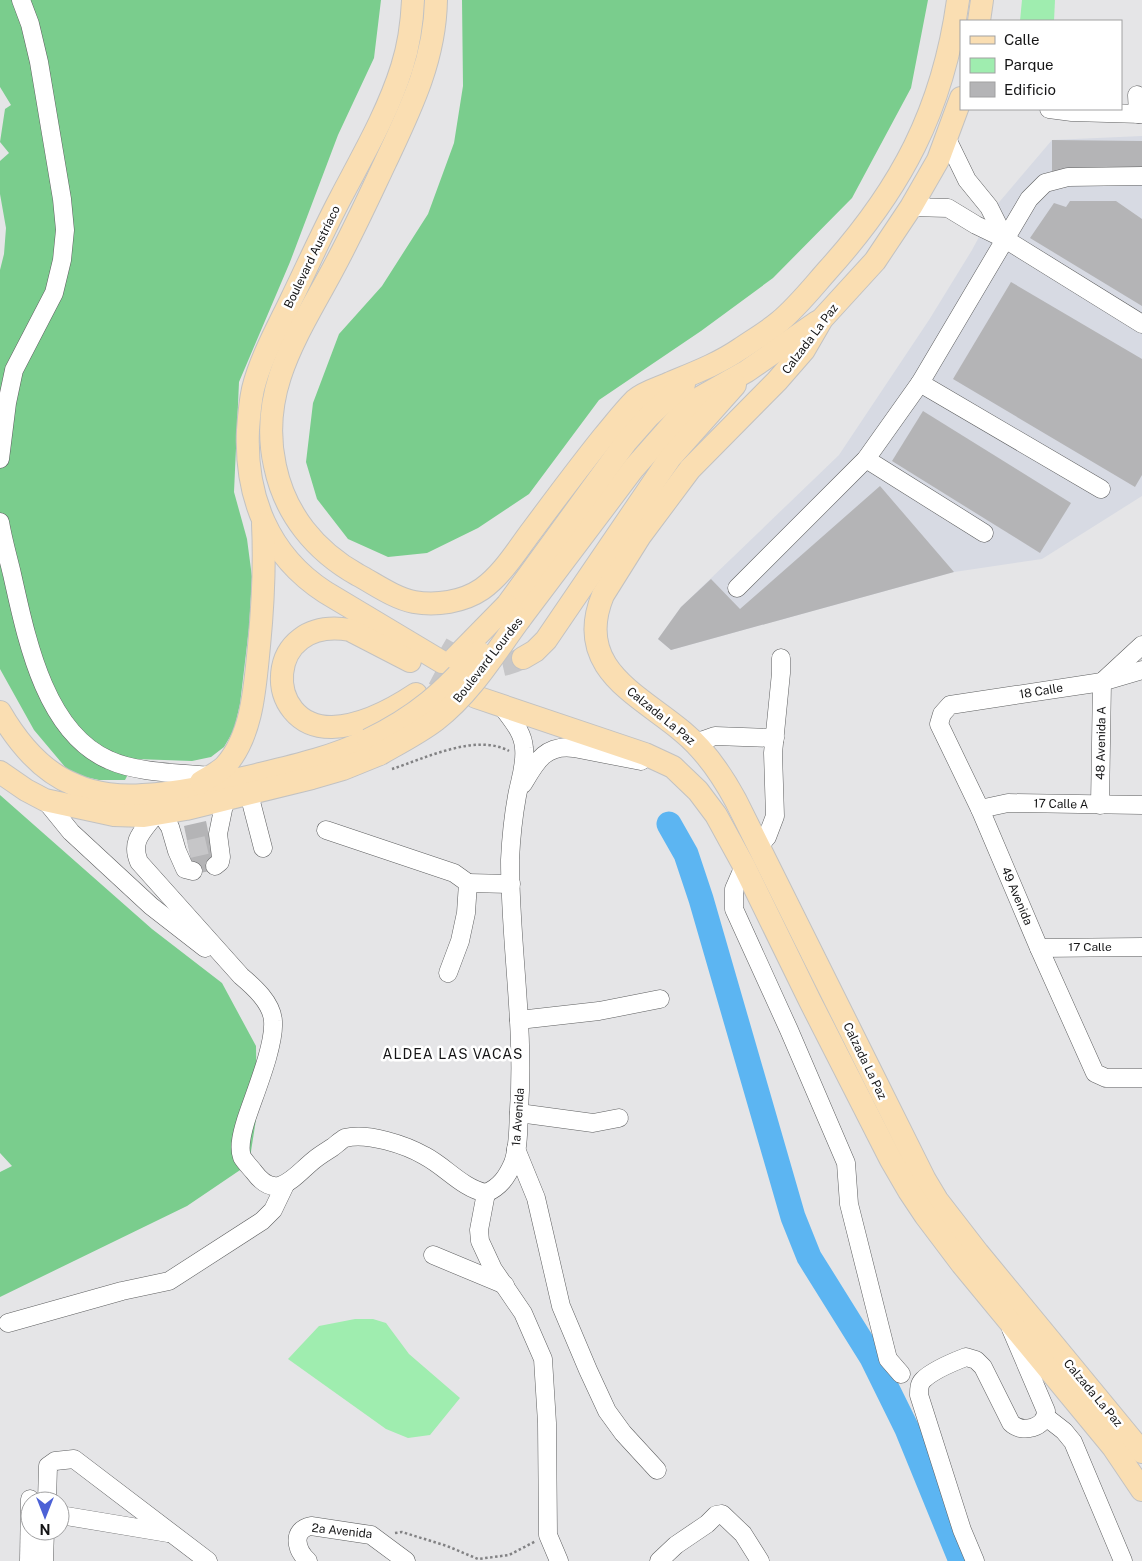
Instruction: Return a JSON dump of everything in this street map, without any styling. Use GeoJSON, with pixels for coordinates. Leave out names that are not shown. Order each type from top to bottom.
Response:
{"type":"FeatureCollection","features":[{"type":"Feature","properties":{"kind":"main road","name":"Boulevard Austríaco"},"geometry":{"type":"LineString","coordinates":[[263,521],[253,494],[249,469],[248,437],[253,388],[278,325],[390,101],[408,46],[413,0]]}},
{"type":"Feature","properties":{"kind":"main road","name":"Boulevard Austríaco"},"geometry":{"type":"LineString","coordinates":[[436,0],[434,34],[430,52],[412,107],[352,233],[285,359],[274,394],[271,420],[272,451],[280,488],[308,536],[338,564],[396,595],[412,601],[432,603],[467,597],[486,585],[509,561],[569,479],[638,397],[710,366]]}},
{"type":"Feature","properties":{"kind":"main road"},"geometry":{"type":"LineString","coordinates":[[710,366],[728,357],[779,322],[844,252],[875,213],[900,176],[918,142],[935,100],[947,56],[958,0]]}},
{"type":"Feature","properties":{"kind":"main road","name":"Calzada La Paz"},"geometry":{"type":"LineString","coordinates":[[960,101],[938,160],[875,261],[822,319],[804,350],[777,381],[690,469],[640,536],[598,606],[597,646],[604,665],[623,686],[689,738],[722,776],[759,846],[911,1154],[937,1200],[978,1253],[1142,1452]]}},
{"type":"Feature","properties":{"kind":"main road","name":"Boulevard Lourdes"},"geometry":{"type":"LineString","coordinates":[[514,612],[655,443],[701,397],[747,371],[822,319]]}},
{"type":"Feature","properties":{"kind":"main road","name":"Boulevard Lourdes"},"geometry":{"type":"LineString","coordinates":[[0,772],[26,790],[45,800],[114,815],[158,814],[225,800],[343,769],[380,754],[437,719],[463,695],[514,612],[626,442],[669,397],[687,381],[710,366]]}},
{"type":"Feature","properties":{"kind":"main road"},"geometry":{"type":"LineString","coordinates":[[522,658],[535,651],[546,640],[670,458],[747,371]]}},
{"type":"Feature","properties":{"kind":"main road"},"geometry":{"type":"LineString","coordinates":[[263,521],[294,568],[307,581],[439,662],[364,637],[350,630],[339,629],[314,632],[295,642],[287,654],[282,675],[283,691],[289,705],[306,720],[323,726],[345,725],[368,719],[398,705],[435,679],[514,612]]}},
{"type":"Feature","properties":{"kind":"main road"},"geometry":{"type":"LineString","coordinates":[[184,790],[224,767],[234,754],[242,738],[252,706],[265,575],[263,521]]}},
{"type":"Feature","properties":{"kind":"main road","name":"Calzada La Paz"},"geometry":{"type":"LineString","coordinates":[[708,803],[699,774],[681,757],[662,745],[481,691],[500,705],[645,754],[673,767],[690,782],[708,803],[744,866],[902,1180],[933,1226],[1113,1448],[1142,1490]]}},
{"type":"Feature","properties":{"kind":"main road","name":"Boulevard Lourdes"},"geometry":{"type":"LineString","coordinates":[[0,712],[10,730],[24,748],[40,764],[56,776],[91,790],[125,795],[142,796],[184,790],[297,765],[340,752],[380,754]]}},
{"type":"Feature","properties":{"kind":"street"},"geometry":{"type":"LineString","coordinates":[[0,459],[7,403],[14,370],[54,293],[62,260],[65,230],[62,199],[39,62],[30,24],[21,0]]}},
{"type":"Feature","properties":{"kind":"street"},"geometry":{"type":"LineString","coordinates":[[1057,110],[1140,114],[1138,95]]}},
{"type":"Feature","properties":{"kind":"street"},"geometry":{"type":"LineString","coordinates":[[947,139],[967,180],[989,206],[1005,239]]}},
{"type":"Feature","properties":{"kind":"street"},"geometry":{"type":"LineString","coordinates":[[737,588],[866,458],[920,383],[1029,199],[1045,183],[1068,178],[1137,179]]}},
{"type":"Feature","properties":{"kind":"street"},"geometry":{"type":"LineString","coordinates":[[911,206],[948,208],[976,225],[1005,239],[1142,324]]}},
{"type":"Feature","properties":{"kind":"street"},"geometry":{"type":"LineString","coordinates":[[920,383],[1101,489]]}},
{"type":"Feature","properties":{"kind":"street"},"geometry":{"type":"LineString","coordinates":[[866,458],[984,533]]}},
{"type":"Feature","properties":{"kind":"street"},"geometry":{"type":"LineString","coordinates":[[0,522],[17,599],[33,656],[49,699],[73,732],[92,752],[114,762],[134,768],[210,776]]}},
{"type":"Feature","properties":{"kind":"street"},"geometry":{"type":"LineString","coordinates":[[1102,682],[1142,645]]}},
{"type":"Feature","properties":{"kind":"street"},"geometry":{"type":"LineString","coordinates":[[759,846],[767,837],[775,816],[773,753],[781,673],[780,658]]}},
{"type":"Feature","properties":{"kind":"street","name":"18 Calle"},"geometry":{"type":"LineString","coordinates":[[942,714],[950,705],[1102,682],[1142,670]]}},
{"type":"Feature","properties":{"kind":"street","name":"48 Avenida A"},"geometry":{"type":"LineString","coordinates":[[1100,805],[1102,682]]}},
{"type":"Feature","properties":{"kind":"street","name":"1a Avenida"},"geometry":{"type":"LineString","coordinates":[[486,1193],[502,1184],[512,1163],[516,1148],[519,1113],[520,1044],[511,884],[511,829],[524,760],[524,746],[521,735],[500,705]]}},
{"type":"Feature","properties":{"kind":"street","name":"49 Avenida"},"geometry":{"type":"LineString","coordinates":[[942,714],[939,724],[980,808],[1039,948],[1095,1073],[1106,1078],[1142,1078]]}},
{"type":"Feature","properties":{"kind":"street"},"geometry":{"type":"LineString","coordinates":[[689,738],[715,736],[775,738]]}},
{"type":"Feature","properties":{"kind":"street","name":"1a Avenida"},"geometry":{"type":"LineString","coordinates":[[518,793],[538,761],[556,748],[574,748],[673,767]]}},
{"type":"Feature","properties":{"kind":"street"},"geometry":{"type":"LineString","coordinates":[[249,794],[264,848]]}},
{"type":"Feature","properties":{"kind":"street"},"geometry":{"type":"LineString","coordinates":[[45,800],[71,832],[151,906],[241,976]]}},
{"type":"Feature","properties":{"kind":"street"},"geometry":{"type":"LineString","coordinates":[[215,866],[220,862],[221,857],[215,843],[225,800]]}},
{"type":"Feature","properties":{"kind":"street","name":"17 Calle A"},"geometry":{"type":"LineString","coordinates":[[980,808],[1008,803],[1142,805]]}},
{"type":"Feature","properties":{"kind":"street"},"geometry":{"type":"LineString","coordinates":[[193,871],[184,869],[183,850],[170,827],[158,814],[136,842],[135,852],[139,862],[260,995],[270,1012],[273,1021],[272,1039],[244,1128],[241,1153],[244,1160],[258,1177],[267,1184],[285,1185]]}},
{"type":"Feature","properties":{"kind":"street"},"geometry":{"type":"LineString","coordinates":[[326,830],[454,873],[468,883],[511,884]]}},
{"type":"Feature","properties":{"kind":"street"},"geometry":{"type":"LineString","coordinates":[[744,866],[734,889],[734,910],[793,1038],[846,1163],[849,1204],[888,1359],[901,1374]]}},
{"type":"Feature","properties":{"kind":"street"},"geometry":{"type":"LineString","coordinates":[[448,973],[460,941],[466,913],[468,883]]}},
{"type":"Feature","properties":{"kind":"street","name":"17 Calle"},"geometry":{"type":"LineString","coordinates":[[1039,948],[1142,947]]}},
{"type":"Feature","properties":{"kind":"street"},"geometry":{"type":"LineString","coordinates":[[519,1020],[600,1011],[660,999]]}},
{"type":"Feature","properties":{"kind":"street"},"geometry":{"type":"LineString","coordinates":[[519,1113],[593,1123],[619,1118]]}},
{"type":"Feature","properties":{"kind":"street"},"geometry":{"type":"LineString","coordinates":[[8,1323],[122,1291],[169,1281],[262,1221],[273,1210],[285,1185],[315,1159],[344,1139],[361,1137],[396,1144],[425,1156],[462,1182],[478,1191],[486,1193],[479,1230],[480,1241],[493,1269],[523,1313],[543,1359],[547,1423],[548,1535],[559,1561]]}},
{"type":"Feature","properties":{"kind":"street"},"geometry":{"type":"LineString","coordinates":[[516,1148],[536,1198],[561,1306],[588,1370],[607,1410],[623,1433],[657,1470]]}},
{"type":"Feature","properties":{"kind":"street"},"geometry":{"type":"LineString","coordinates":[[433,1255],[505,1285]]}},
{"type":"Feature","properties":{"kind":"street"},"geometry":{"type":"LineString","coordinates":[[974,1561],[962,1530],[918,1388],[922,1380],[950,1363],[966,1357],[976,1360],[982,1367],[1011,1423],[1015,1427],[1022,1429],[1042,1423],[1046,1417],[1046,1411],[1005,1314]]}},
{"type":"Feature","properties":{"kind":"street"},"geometry":{"type":"LineString","coordinates":[[1046,1417],[1064,1431],[1073,1442],[1123,1561]]}},
{"type":"Feature","properties":{"kind":"street"},"geometry":{"type":"LineString","coordinates":[[41,1491],[48,1466],[55,1461],[74,1459],[208,1561]]}},
{"type":"Feature","properties":{"kind":"street"},"geometry":{"type":"LineString","coordinates":[[659,1561],[676,1545],[707,1524],[716,1515],[722,1514],[743,1534],[760,1561]]}},
{"type":"Feature","properties":{"kind":"street"},"geometry":{"type":"LineString","coordinates":[[70,1517],[171,1533]]}},
{"type":"Feature","properties":{"kind":"street","name":"2a Avenida"},"geometry":{"type":"LineString","coordinates":[[308,1561],[300,1554],[298,1545],[298,1535],[304,1527],[326,1527],[371,1535]]}},
{"type":"Feature","properties":{"kind":"street"},"geometry":{"type":"LineString","coordinates":[[371,1535],[406,1561]]}},
{"type":"Feature","properties":{"kind":"street"},"geometry":{"type":"LineString","coordinates":[[29,1561],[32,1541]]}},
{"type":"Feature","properties":{"kind":"street"},"geometry":{"type":"LineString","coordinates":[[44,1561],[45,1541]]}},
{"type":"Feature","properties":{"kind":"path"},"geometry":{"type":"LineString","coordinates":[[380,754],[484,744],[501,747],[524,760]]}},
{"type":"Feature","properties":{"kind":"path","name":"2a Avenida"},"geometry":{"type":"LineString","coordinates":[[371,1535],[402,1532],[447,1546],[478,1560],[509,1555],[548,1535]]}},
{"type":"Feature","properties":{"kind":"shaded area"},"geometry":{"type":"Polygon","coordinates":[[[1142,136],[1142,496],[1042,559],[954,572],[671,650],[658,639],[681,607],[839,455],[929,320],[972,250],[995,207],[1052,140],[1142,136]]]}},
{"type":"Feature","properties":{"kind":"green space"},"geometry":{"type":"Polygon","coordinates":[[[0,0],[381,0],[374,58],[338,135],[290,262],[239,382],[234,492],[247,539],[252,577],[249,628],[240,704],[234,730],[224,747],[211,757],[192,761],[136,759],[125,780],[99,780],[71,774],[34,730],[0,669],[0,270],[4,254],[6,228],[0,194],[0,161],[9,153],[0,142],[5,109],[11,105],[0,87],[0,0]]]}},
{"type":"Feature","properties":{"kind":"green space"},"geometry":{"type":"Polygon","coordinates":[[[462,0],[928,0],[911,88],[852,198],[773,278],[701,331],[599,400],[529,494],[478,528],[427,553],[388,557],[348,539],[317,499],[306,462],[313,403],[339,334],[382,286],[428,214],[454,143],[463,86],[462,0]]]}},
{"type":"Feature","properties":{"kind":"green space"},"geometry":{"type":"Polygon","coordinates":[[[1022,0],[1055,0],[1054,20],[1020,20],[1022,0]]]}},
{"type":"Feature","properties":{"kind":"green space"},"geometry":{"type":"Polygon","coordinates":[[[0,795],[152,929],[222,983],[256,1046],[257,1113],[249,1164],[187,1206],[0,1297],[0,1172],[12,1166],[0,1153],[0,795]]]}},
{"type":"Feature","properties":{"kind":"green space"},"geometry":{"type":"Polygon","coordinates":[[[355,1319],[373,1319],[386,1323],[409,1354],[460,1398],[430,1435],[408,1438],[386,1429],[288,1359],[319,1326],[355,1319]]]}},
{"type":"Feature","properties":{"kind":"building"},"geometry":{"type":"Polygon","coordinates":[[[1052,140],[1142,141],[1142,172],[1052,174],[1052,140]]]}},
{"type":"Feature","properties":{"kind":"building"},"geometry":{"type":"Polygon","coordinates":[[[1070,201],[1116,201],[1142,219],[1142,306],[1030,238],[1054,203],[1066,207],[1070,201]]]}},
{"type":"Feature","properties":{"kind":"building"},"geometry":{"type":"Polygon","coordinates":[[[1011,282],[1142,359],[1142,475],[1135,487],[953,379],[1011,282]]]}},
{"type":"Feature","properties":{"kind":"building"},"geometry":{"type":"Polygon","coordinates":[[[923,411],[1071,503],[1040,553],[892,461],[923,411]]]}},
{"type":"Feature","properties":{"kind":"building"},"geometry":{"type":"Polygon","coordinates":[[[880,486],[954,572],[671,650],[658,639],[681,607],[711,579],[740,609],[880,486]]]}},
{"type":"Feature","properties":{"kind":"building"},"geometry":{"type":"Polygon","coordinates":[[[206,821],[216,870],[194,874],[184,826],[206,821]]]}},
{"type":"Feature","properties":{"kind":"waterway"},"geometry":{"type":"LineString","coordinates":[[669,824],[686,854],[701,899],[793,1217],[809,1257],[872,1358],[907,1429],[961,1561]]}},
{"type":"Feature","properties":{"kind":"tunnel"},"geometry":{"type":"LineString","coordinates":[[441,648],[481,666],[500,666],[523,658]]}},
{"type":"Feature","properties":{"kind":"tunnel"},"geometry":{"type":"LineString","coordinates":[[434,674],[466,691]]}},
{"type":"Feature","properties":{"kind":"tunnel"},"geometry":{"type":"LineString","coordinates":[[189,849],[211,844]]}},
{"type":"Feature","properties":{"kind":"district","name":"ALDEA LAS VACAS"},"geometry":{"type":"Point","coordinates":[453,1054]}}]}
